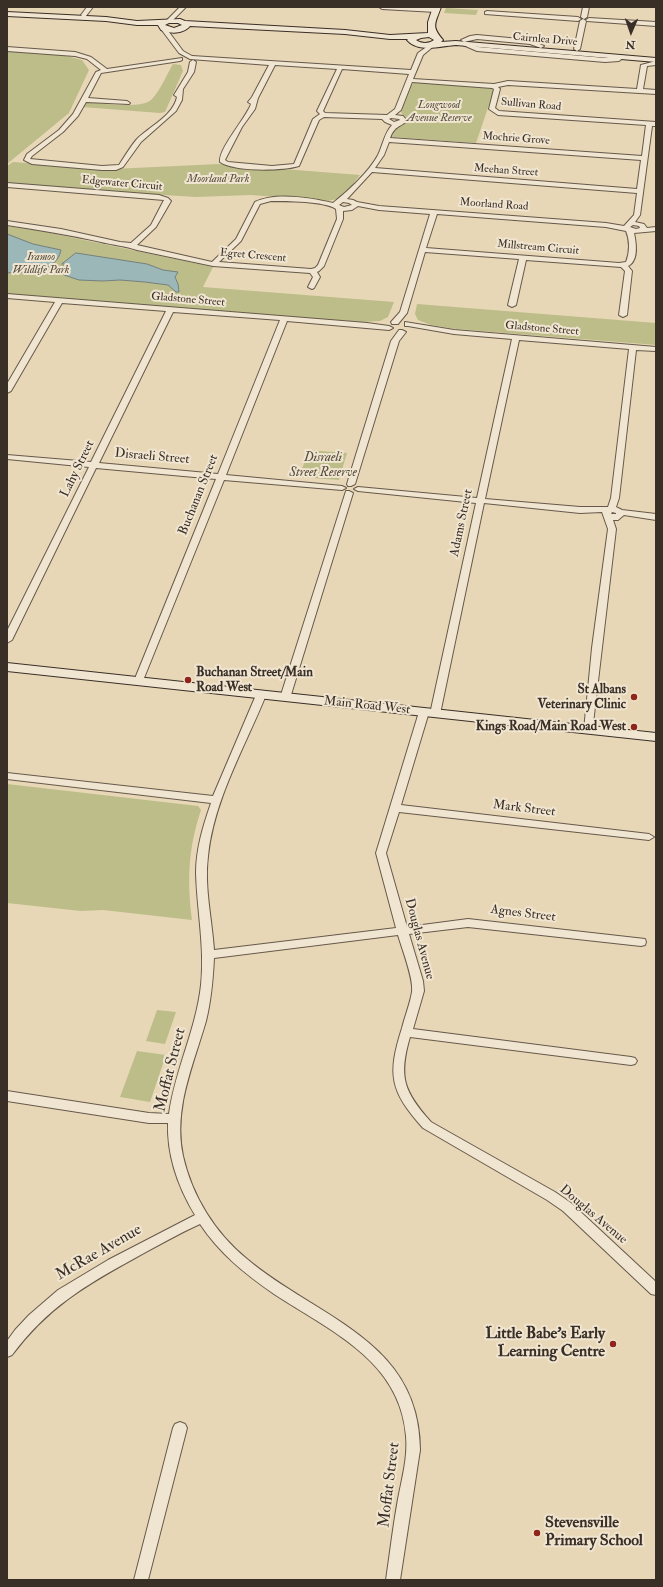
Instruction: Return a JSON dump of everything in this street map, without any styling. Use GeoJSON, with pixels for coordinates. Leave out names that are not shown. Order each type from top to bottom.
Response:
{"type":"FeatureCollection","features":[{"type":"Feature","properties":{"kind":"street"},"geometry":{"type":"LineString","coordinates":[[84,14],[90,7]]}},
{"type":"Feature","properties":{"kind":"street"},"geometry":{"type":"LineString","coordinates":[[7,14],[182,26],[249,27],[332,32],[416,39],[430,26],[437,9],[382,7]]}},
{"type":"Feature","properties":{"kind":"street"},"geometry":{"type":"LineString","coordinates":[[576,51],[586,7]]}},
{"type":"Feature","properties":{"kind":"street"},"geometry":{"type":"LineString","coordinates":[[165,25],[183,8]]}},
{"type":"Feature","properties":{"kind":"street"},"geometry":{"type":"LineString","coordinates":[[182,26],[180,15],[183,8]]}},
{"type":"Feature","properties":{"kind":"street"},"geometry":{"type":"LineString","coordinates":[[487,14],[656,24]]}},
{"type":"Feature","properties":{"kind":"street"},"geometry":{"type":"LineString","coordinates":[[165,25],[182,59],[192,69]]}},
{"type":"Feature","properties":{"kind":"street"},"geometry":{"type":"LineString","coordinates":[[172,39],[175,33],[182,26]]}},
{"type":"Feature","properties":{"kind":"street"},"geometry":{"type":"LineString","coordinates":[[388,119],[398,110],[420,54],[434,41],[430,26]]}},
{"type":"Feature","properties":{"kind":"street"},"geometry":{"type":"LineString","coordinates":[[416,39],[420,54]]}},
{"type":"Feature","properties":{"kind":"street","name":"Cairnlea Drive"},"geometry":{"type":"LineString","coordinates":[[416,39],[447,43],[464,42],[540,46],[621,57],[656,60]]}},
{"type":"Feature","properties":{"kind":"street"},"geometry":{"type":"LineString","coordinates":[[464,42],[477,49],[605,60],[616,60],[621,57]]}},
{"type":"Feature","properties":{"kind":"street","name":"Cairnlea Drive"},"geometry":{"type":"LineString","coordinates":[[464,42],[576,51],[656,54]]}},
{"type":"Feature","properties":{"kind":"street"},"geometry":{"type":"LineString","coordinates":[[7,49],[75,54],[89,58],[104,70]]}},
{"type":"Feature","properties":{"kind":"street"},"geometry":{"type":"LineString","coordinates":[[192,59],[192,69],[181,90],[179,100],[173,111],[138,141],[119,167],[102,168],[32,162],[27,160],[29,155],[70,123],[84,100],[97,72],[104,70],[182,59],[192,59],[213,59],[413,72]]}},
{"type":"Feature","properties":{"kind":"street"},"geometry":{"type":"LineString","coordinates":[[273,63],[255,98],[255,105],[243,122],[222,161],[227,164],[290,168],[297,165],[316,120],[323,115],[388,119],[401,117]]}},
{"type":"Feature","properties":{"kind":"street"},"geometry":{"type":"LineString","coordinates":[[640,91],[644,65],[656,63]]}},
{"type":"Feature","properties":{"kind":"street"},"geometry":{"type":"LineString","coordinates":[[323,115],[320,111],[340,68]]}},
{"type":"Feature","properties":{"kind":"street","name":"Sullivan Road"},"geometry":{"type":"LineString","coordinates":[[410,80],[494,86],[497,90],[492,109],[498,113],[653,124]]}},
{"type":"Feature","properties":{"kind":"street"},"geometry":{"type":"LineString","coordinates":[[494,86],[508,83],[656,92]]}},
{"type":"Feature","properties":{"kind":"street"},"geometry":{"type":"LineString","coordinates":[[84,100],[127,103]]}},
{"type":"Feature","properties":{"kind":"street"},"geometry":{"type":"LineString","coordinates":[[340,219],[339,204],[378,160],[390,131],[397,123],[404,120],[398,110]]}},
{"type":"Feature","properties":{"kind":"street"},"geometry":{"type":"LineString","coordinates":[[388,119],[397,123]]}},
{"type":"Feature","properties":{"kind":"street"},"geometry":{"type":"LineString","coordinates":[[388,119],[390,131]]}},
{"type":"Feature","properties":{"kind":"street"},"geometry":{"type":"LineString","coordinates":[[641,227],[637,215],[644,158],[653,124]]}},
{"type":"Feature","properties":{"kind":"street","name":"Mochrie Grove"},"geometry":{"type":"LineString","coordinates":[[386,140],[644,158]]}},
{"type":"Feature","properties":{"kind":"street","name":"Meehan Street"},"geometry":{"type":"LineString","coordinates":[[370,170],[640,191]]}},
{"type":"Feature","properties":{"kind":"street","name":"Edgewater Circuit"},"geometry":{"type":"LineString","coordinates":[[7,185],[159,197],[168,200],[168,204],[154,226],[133,245]]}},
{"type":"Feature","properties":{"kind":"street"},"geometry":{"type":"LineString","coordinates":[[312,288],[317,277],[312,271],[321,266],[340,219],[352,205],[351,192]]}},
{"type":"Feature","properties":{"kind":"street","name":"Moorland Road"},"geometry":{"type":"LineString","coordinates":[[213,264],[239,240],[257,203],[260,200],[271,199],[641,227]]}},
{"type":"Feature","properties":{"kind":"street"},"geometry":{"type":"LineString","coordinates":[[395,340],[391,326],[403,313],[434,212]]}},
{"type":"Feature","properties":{"kind":"street"},"geometry":{"type":"LineString","coordinates":[[623,315],[629,271],[623,265],[631,260],[633,240],[629,227],[637,215]]}},
{"type":"Feature","properties":{"kind":"street"},"geometry":{"type":"LineString","coordinates":[[7,223],[120,244],[133,245]]}},
{"type":"Feature","properties":{"kind":"street"},"geometry":{"type":"LineString","coordinates":[[641,227],[656,229]]}},
{"type":"Feature","properties":{"kind":"street"},"geometry":{"type":"LineString","coordinates":[[633,240],[641,227]]}},
{"type":"Feature","properties":{"kind":"street","name":"Egret Crescent"},"geometry":{"type":"LineString","coordinates":[[133,245],[138,248],[213,264],[312,271]]}},
{"type":"Feature","properties":{"kind":"street","name":"Millstream Circuit"},"geometry":{"type":"LineString","coordinates":[[422,250],[623,265]]}},
{"type":"Feature","properties":{"kind":"street"},"geometry":{"type":"LineString","coordinates":[[512,305],[523,258]]}},
{"type":"Feature","properties":{"kind":"street","name":"Gladstone Street"},"geometry":{"type":"LineString","coordinates":[[7,296],[284,319],[427,328],[446,332],[656,349]]}},
{"type":"Feature","properties":{"kind":"street"},"geometry":{"type":"LineString","coordinates":[[7,391],[60,300]]}},
{"type":"Feature","properties":{"kind":"street","name":"Lahy Street"},"geometry":{"type":"LineString","coordinates":[[7,640],[171,309]]}},
{"type":"Feature","properties":{"kind":"street"},"geometry":{"type":"LineString","coordinates":[[285,698],[395,340],[406,327],[403,313]]}},
{"type":"Feature","properties":{"kind":"street","name":"Buchanan Street"},"geometry":{"type":"LineString","coordinates":[[139,681],[284,319]]}},
{"type":"Feature","properties":{"kind":"street","name":"Adams Street"},"geometry":{"type":"LineString","coordinates":[[430,713],[480,502],[516,337]]}},
{"type":"Feature","properties":{"kind":"street"},"geometry":{"type":"LineString","coordinates":[[589,730],[597,648],[633,347]]}},
{"type":"Feature","properties":{"kind":"street","name":"Disraeli Street"},"geometry":{"type":"LineString","coordinates":[[7,457],[652,517]]}},
{"type":"Feature","properties":{"kind":"street","name":"Main Road West"},"geometry":{"type":"LineString","coordinates":[[7,667],[656,737]]}},
{"type":"Feature","properties":{"kind":"street","name":"Moffat Street"},"geometry":{"type":"LineString","coordinates":[[261,695],[217,800],[208,828],[202,857],[202,898],[209,955],[207,976],[201,1019],[179,1088],[174,1119],[174,1134],[179,1165],[185,1183],[202,1217],[218,1239],[248,1269],[358,1342],[377,1357],[395,1380],[405,1402],[411,1421],[413,1450],[393,1580]]}},
{"type":"Feature","properties":{"kind":"street","name":"Douglas Avenue"},"geometry":{"type":"LineString","coordinates":[[430,713],[381,853],[417,981],[418,991],[399,1055],[397,1076],[404,1098],[418,1118],[436,1132],[537,1188],[567,1207],[656,1290]]}},
{"type":"Feature","properties":{"kind":"street"},"geometry":{"type":"LineString","coordinates":[[7,776],[217,800]]}},
{"type":"Feature","properties":{"kind":"street","name":"Mark Street"},"geometry":{"type":"LineString","coordinates":[[396,808],[649,837]]}},
{"type":"Feature","properties":{"kind":"street","name":"Agnes Street"},"geometry":{"type":"LineString","coordinates":[[209,955],[458,923],[479,923],[641,942]]}},
{"type":"Feature","properties":{"kind":"street"},"geometry":{"type":"LineString","coordinates":[[406,1032],[631,1061]]}},
{"type":"Feature","properties":{"kind":"street"},"geometry":{"type":"LineString","coordinates":[[7,1096],[149,1118],[174,1119]]}},
{"type":"Feature","properties":{"kind":"street","name":"McRae Avenue"},"geometry":{"type":"LineString","coordinates":[[7,1351],[41,1311],[56,1298],[78,1283],[202,1217]]}},
{"type":"Feature","properties":{"kind":"street"},"geometry":{"type":"LineString","coordinates":[[141,1580],[180,1428]]}},
{"type":"Feature","properties":{"kind":"green space"},"geometry":{"type":"Polygon","coordinates":[[[446,8],[478,10],[476,15],[444,13],[446,8]]]}},
{"type":"Feature","properties":{"kind":"green space"},"geometry":{"type":"Polygon","coordinates":[[[7,51],[63,55],[82,60],[89,70],[69,113],[7,164],[7,51]]]}},
{"type":"Feature","properties":{"kind":"green space"},"geometry":{"type":"Polygon","coordinates":[[[173,64],[181,65],[183,71],[165,112],[160,113],[82,107],[85,102],[131,105],[147,102],[158,92],[173,64]]]}},
{"type":"Feature","properties":{"kind":"green space","name":"Longwood Avenue Reserve"},"geometry":{"type":"Polygon","coordinates":[[[419,82],[492,88],[493,93],[476,143],[392,137],[397,127],[406,120],[401,111],[411,86],[414,83],[419,82]]]}},
{"type":"Feature","properties":{"kind":"green space","name":"Moorland Park"},"geometry":{"type":"Polygon","coordinates":[[[13,162],[112,169],[219,164],[360,175],[342,198],[328,201],[251,195],[196,197],[7,183],[7,166],[13,162]]]}},
{"type":"Feature","properties":{"kind":"green space","name":"Iramoo Wildlife Park"},"geometry":{"type":"Polygon","coordinates":[[[7,226],[41,231],[213,267],[203,287],[394,302],[388,317],[380,321],[362,322],[7,294],[7,226]]]}},
{"type":"Feature","properties":{"kind":"green space"},"geometry":{"type":"Polygon","coordinates":[[[417,304],[656,323],[656,345],[456,329],[431,325],[418,320],[415,314],[417,304]]]}},
{"type":"Feature","properties":{"kind":"green space","name":"Disraeli Street Reserve"},"geometry":{"type":"Polygon","coordinates":[[[309,450],[347,453],[339,480],[299,477],[309,450]]]}},
{"type":"Feature","properties":{"kind":"green space"},"geometry":{"type":"Polygon","coordinates":[[[7,784],[198,806],[201,810],[193,838],[189,878],[192,920],[103,910],[81,911],[7,903],[7,784]]]}},
{"type":"Feature","properties":{"kind":"green space"},"geometry":{"type":"Polygon","coordinates":[[[157,1010],[176,1012],[165,1044],[146,1041],[157,1010]]]}},
{"type":"Feature","properties":{"kind":"green space"},"geometry":{"type":"Polygon","coordinates":[[[137,1051],[166,1055],[150,1102],[120,1097],[137,1051]]]}},
{"type":"Feature","properties":{"kind":"water"},"geometry":{"type":"Polygon","coordinates":[[[7,234],[33,244],[61,250],[58,258],[47,267],[40,270],[7,273],[7,234]]]}},
{"type":"Feature","properties":{"kind":"water"},"geometry":{"type":"Polygon","coordinates":[[[76,253],[147,264],[163,270],[178,272],[175,277],[179,292],[176,292],[168,285],[120,280],[79,280],[64,275],[60,271],[65,264],[62,264],[76,253]]]}},
{"type":"Feature","properties":{"kind":"place","name":"Buchanan Street/Main Road West"},"geometry":{"type":"Point","coordinates":[188,680]}},
{"type":"Feature","properties":{"kind":"place","name":"St Albans Veterinary Clinic"},"geometry":{"type":"Point","coordinates":[634,697]}},
{"type":"Feature","properties":{"kind":"place","name":"Kings Road/Main Road West"},"geometry":{"type":"Point","coordinates":[634,727]}},
{"type":"Feature","properties":{"kind":"place","name":"Little Babe's Early Learning Centre"},"geometry":{"type":"Point","coordinates":[613,1344]}},
{"type":"Feature","properties":{"kind":"place","name":"Stevensville Primary School"},"geometry":{"type":"Point","coordinates":[537,1533]}}]}
